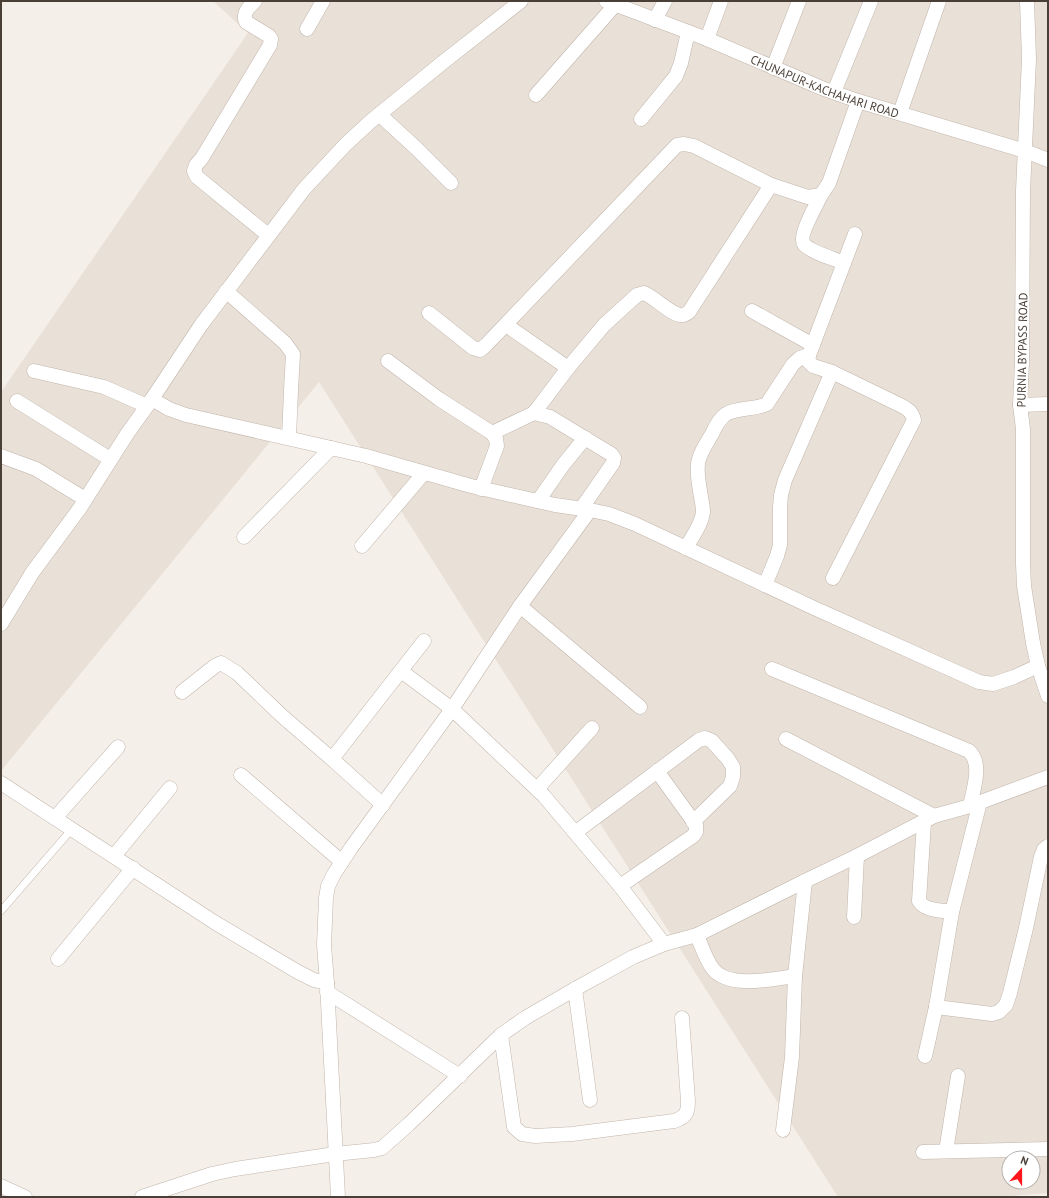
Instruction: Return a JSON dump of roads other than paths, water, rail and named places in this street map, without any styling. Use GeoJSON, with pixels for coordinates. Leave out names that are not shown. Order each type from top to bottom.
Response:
{"type":"FeatureCollection","features":[{"type":"Feature","properties":{"kind":"street"},"geometry":{"type":"LineString","coordinates":[[255,1],[245,12],[246,22],[269,36],[271,39],[270,45],[202,158],[196,165],[194,171],[198,177],[268,236]]}},
{"type":"Feature","properties":{"kind":"street"},"geometry":{"type":"LineString","coordinates":[[307,29],[323,1]]}},
{"type":"Feature","properties":{"kind":"street"},"geometry":{"type":"LineString","coordinates":[[1,624],[5,606],[64,530],[110,459],[150,403],[201,325],[304,189],[346,144],[379,114],[521,1]]}},
{"type":"Feature","properties":{"kind":"street"},"geometry":{"type":"LineString","coordinates":[[656,20],[665,1]]}},
{"type":"Feature","properties":{"kind":"street"},"geometry":{"type":"LineString","coordinates":[[706,39],[721,1]]}},
{"type":"Feature","properties":{"kind":"street"},"geometry":{"type":"LineString","coordinates":[[773,68],[799,1]]}},
{"type":"Feature","properties":{"kind":"street"},"geometry":{"type":"LineString","coordinates":[[834,92],[871,1]]}},
{"type":"Feature","properties":{"kind":"street"},"geometry":{"type":"LineString","coordinates":[[900,113],[939,1]]}},
{"type":"Feature","properties":{"kind":"street","name":"PURNIA BYPASS ROAD"},"geometry":{"type":"LineString","coordinates":[[1027,1],[1028,59],[1020,405],[1023,429],[1024,586],[1038,666],[1048,696]]}},
{"type":"Feature","properties":{"kind":"street"},"geometry":{"type":"LineString","coordinates":[[536,95],[610,3]]}},
{"type":"Feature","properties":{"kind":"street","name":"CHUNAPUR-KACHAHARI ROAD"},"geometry":{"type":"LineString","coordinates":[[610,3],[706,39],[834,92],[1025,150],[1048,160]]}},
{"type":"Feature","properties":{"kind":"street"},"geometry":{"type":"LineString","coordinates":[[641,119],[676,76],[681,63],[688,32]]}},
{"type":"Feature","properties":{"kind":"street"},"geometry":{"type":"LineString","coordinates":[[844,263],[813,250],[805,245],[803,240],[804,232],[821,195],[829,183],[858,100]]}},
{"type":"Feature","properties":{"kind":"street"},"geometry":{"type":"LineString","coordinates":[[379,114],[451,183]]}},
{"type":"Feature","properties":{"kind":"street"},"geometry":{"type":"LineString","coordinates":[[429,313],[476,349],[480,350],[506,325],[677,145],[684,144],[694,146],[771,185],[808,197],[821,195]]}},
{"type":"Feature","properties":{"kind":"street"},"geometry":{"type":"LineString","coordinates":[[492,433],[534,414],[568,368],[604,325],[638,295],[644,293],[651,296],[678,315],[684,315],[689,312],[771,185]]}},
{"type":"Feature","properties":{"kind":"street"},"geometry":{"type":"LineString","coordinates":[[833,578],[914,420],[909,410],[832,372],[813,366],[808,361],[855,234]]}},
{"type":"Feature","properties":{"kind":"street"},"geometry":{"type":"LineString","coordinates":[[226,291],[285,343],[293,354],[289,438]]}},
{"type":"Feature","properties":{"kind":"street"},"geometry":{"type":"LineString","coordinates":[[752,311],[811,350]]}},
{"type":"Feature","properties":{"kind":"street"},"geometry":{"type":"LineString","coordinates":[[506,325],[568,368]]}},
{"type":"Feature","properties":{"kind":"street"},"geometry":{"type":"LineString","coordinates":[[686,548],[700,523],[703,511],[697,473],[697,462],[700,453],[718,422],[726,414],[734,411],[760,407],[767,404],[793,364],[811,350]]}},
{"type":"Feature","properties":{"kind":"street"},"geometry":{"type":"LineString","coordinates":[[388,361],[438,399],[492,433],[496,439],[497,446],[481,488]]}},
{"type":"Feature","properties":{"kind":"street"},"geometry":{"type":"LineString","coordinates":[[34,371],[104,387],[186,415],[366,456],[481,488],[538,501],[609,514],[635,524],[979,682],[993,684],[1014,677],[1038,666]]}},
{"type":"Feature","properties":{"kind":"street"},"geometry":{"type":"LineString","coordinates":[[765,585],[780,545],[780,507],[781,495],[785,480],[832,372]]}},
{"type":"Feature","properties":{"kind":"street"},"geometry":{"type":"LineString","coordinates":[[16,401],[110,459]]}},
{"type":"Feature","properties":{"kind":"street"},"geometry":{"type":"LineString","coordinates":[[1020,405],[1048,404]]}},
{"type":"Feature","properties":{"kind":"street"},"geometry":{"type":"LineString","coordinates":[[338,1197],[324,945],[328,886],[342,862],[452,709],[586,509],[613,463],[614,458],[611,454],[550,417],[534,414]]}},
{"type":"Feature","properties":{"kind":"street"},"geometry":{"type":"LineString","coordinates":[[538,501],[563,465],[585,438]]}},
{"type":"Feature","properties":{"kind":"street"},"geometry":{"type":"LineString","coordinates":[[244,537],[331,448]]}},
{"type":"Feature","properties":{"kind":"street"},"geometry":{"type":"LineString","coordinates":[[1,456],[36,469],[85,499]]}},
{"type":"Feature","properties":{"kind":"street"},"geometry":{"type":"LineString","coordinates":[[362,546],[424,473]]}},
{"type":"Feature","properties":{"kind":"street"},"geometry":{"type":"LineString","coordinates":[[520,606],[640,707]]}},
{"type":"Feature","properties":{"kind":"street"},"geometry":{"type":"LineString","coordinates":[[332,759],[424,641]]}},
{"type":"Feature","properties":{"kind":"street"},"geometry":{"type":"LineString","coordinates":[[182,692],[221,663],[237,673],[282,716],[383,805]]}},
{"type":"Feature","properties":{"kind":"street"},"geometry":{"type":"LineString","coordinates":[[772,669],[969,751],[974,756],[976,763],[975,804],[952,912],[936,1006],[925,1056]]}},
{"type":"Feature","properties":{"kind":"street"},"geometry":{"type":"LineString","coordinates":[[401,671],[452,709],[537,789],[576,832],[620,886],[664,944]]}},
{"type":"Feature","properties":{"kind":"street"},"geometry":{"type":"LineString","coordinates":[[537,789],[592,728]]}},
{"type":"Feature","properties":{"kind":"street"},"geometry":{"type":"LineString","coordinates":[[576,832],[699,740],[705,738],[712,740],[728,759],[733,767],[733,777],[730,786],[693,822]]}},
{"type":"Feature","properties":{"kind":"street"},"geometry":{"type":"LineString","coordinates":[[786,739],[929,819]]}},
{"type":"Feature","properties":{"kind":"street"},"geometry":{"type":"LineString","coordinates":[[55,818],[118,747]]}},
{"type":"Feature","properties":{"kind":"street"},"geometry":{"type":"LineString","coordinates":[[620,886],[693,836],[696,832],[696,825],[657,771]]}},
{"type":"Feature","properties":{"kind":"street"},"geometry":{"type":"LineString","coordinates":[[241,775],[342,862]]}},
{"type":"Feature","properties":{"kind":"street"},"geometry":{"type":"LineString","coordinates":[[142,1197],[212,1174],[236,1169],[382,1148],[460,1076],[501,1035],[525,1018],[575,989],[633,957],[664,944],[697,936],[929,819],[1048,777]]}},
{"type":"Feature","properties":{"kind":"street"},"geometry":{"type":"LineString","coordinates":[[1,783],[214,922],[306,977],[327,987],[460,1076]]}},
{"type":"Feature","properties":{"kind":"street"},"geometry":{"type":"LineString","coordinates":[[114,856],[170,788]]}},
{"type":"Feature","properties":{"kind":"street"},"geometry":{"type":"LineString","coordinates":[[929,819],[919,901],[922,906],[952,912]]}},
{"type":"Feature","properties":{"kind":"street"},"geometry":{"type":"LineString","coordinates":[[936,1006],[992,1014],[1000,1012],[1006,1004],[1025,935],[1041,857],[1044,849],[1048,846]]}},
{"type":"Feature","properties":{"kind":"street"},"geometry":{"type":"LineString","coordinates":[[854,917],[857,856]]}},
{"type":"Feature","properties":{"kind":"street"},"geometry":{"type":"LineString","coordinates":[[58,959],[133,868]]}},
{"type":"Feature","properties":{"kind":"street"},"geometry":{"type":"LineString","coordinates":[[783,1130],[792,1057],[795,976],[805,881]]}},
{"type":"Feature","properties":{"kind":"street"},"geometry":{"type":"LineString","coordinates":[[697,936],[713,969],[727,978],[742,982],[795,976]]}},
{"type":"Feature","properties":{"kind":"street"},"geometry":{"type":"LineString","coordinates":[[575,989],[590,1100]]}},
{"type":"Feature","properties":{"kind":"street"},"geometry":{"type":"LineString","coordinates":[[501,1035],[514,1127],[522,1134],[535,1136],[572,1134],[674,1121],[683,1118],[688,1110],[688,1101],[682,1018]]}},
{"type":"Feature","properties":{"kind":"street"},"geometry":{"type":"LineString","coordinates":[[946,1151],[958,1076]]}},
{"type":"Feature","properties":{"kind":"street"},"geometry":{"type":"LineString","coordinates":[[923,1152],[1048,1149]]}},
{"type":"Feature","properties":{"kind":"street"},"geometry":{"type":"LineString","coordinates":[[1,1186],[25,1197]]}},
{"type":"Feature","properties":{"kind":"lane"},"geometry":{"type":"LineString","coordinates":[[1,911],[72,829]]}}]}
